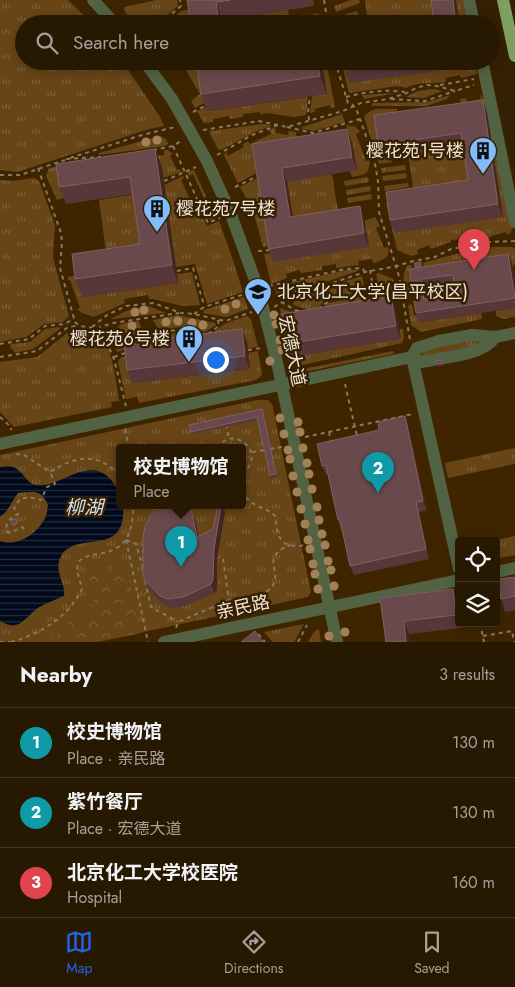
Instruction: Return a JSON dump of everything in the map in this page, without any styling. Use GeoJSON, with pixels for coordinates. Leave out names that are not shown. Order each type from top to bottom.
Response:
{"type":"FeatureCollection","features":[{"type":"Feature","properties":{"kind":"main road"},"geometry":{"type":"LineString","coordinates":[[503,0],[515,56]]}},
{"type":"Feature","properties":{"kind":"street"},"geometry":{"type":"LineString","coordinates":[[469,0],[472,15]]}},
{"type":"Feature","properties":{"kind":"street"},"geometry":{"type":"LineString","coordinates":[[97,1],[108,15]]}},
{"type":"Feature","properties":{"kind":"street","name":"宏德大道"},"geometry":{"type":"LineString","coordinates":[[151,70],[172,99],[188,115],[202,164],[230,212],[259,291],[281,384],[288,443],[337,642]]}},
{"type":"Feature","properties":{"kind":"street"},"geometry":{"type":"LineString","coordinates":[[484,70],[515,222]]}},
{"type":"Feature","properties":{"kind":"street"},"geometry":{"type":"LineString","coordinates":[[2,444],[412,357],[420,362],[428,361],[478,350],[492,343],[496,337],[515,333]]}},
{"type":"Feature","properties":{"kind":"street"},"geometry":{"type":"LineString","coordinates":[[412,357],[455,551]]}},
{"type":"Feature","properties":{"kind":"street"},"geometry":{"type":"LineString","coordinates":[[500,571],[515,568]]}},
{"type":"Feature","properties":{"kind":"street","name":"亲民路"},"geometry":{"type":"LineString","coordinates":[[164,642],[455,581]]}},
{"type":"Feature","properties":{"kind":"path"},"geometry":{"type":"LineString","coordinates":[[180,0],[181,6]]}},
{"type":"Feature","properties":{"kind":"path"},"geometry":{"type":"LineString","coordinates":[[324,0],[326,15]]}},
{"type":"Feature","properties":{"kind":"path"},"geometry":{"type":"LineString","coordinates":[[170,15],[181,6],[187,6]]}},
{"type":"Feature","properties":{"kind":"path"},"geometry":{"type":"LineString","coordinates":[[338,70],[348,103],[353,105],[357,111],[374,158],[378,181],[379,212],[403,295],[412,357]]}},
{"type":"Feature","properties":{"kind":"path"},"geometry":{"type":"LineString","coordinates":[[437,86],[486,80]]}},
{"type":"Feature","properties":{"kind":"path"},"geometry":{"type":"LineString","coordinates":[[388,99],[425,101],[486,80]]}},
{"type":"Feature","properties":{"kind":"path"},"geometry":{"type":"LineString","coordinates":[[287,127],[343,111],[353,105],[388,99],[427,85],[455,90]]}},
{"type":"Feature","properties":{"kind":"path"},"geometry":{"type":"LineString","coordinates":[[346,97],[364,92],[393,90],[407,93]]}},
{"type":"Feature","properties":{"kind":"path"},"geometry":{"type":"LineString","coordinates":[[309,120],[310,96]]}},
{"type":"Feature","properties":{"kind":"path"},"geometry":{"type":"LineString","coordinates":[[0,175],[20,175],[142,135],[174,128],[188,115],[206,105]]}},
{"type":"Feature","properties":{"kind":"path"},"geometry":{"type":"LineString","coordinates":[[146,150],[173,146],[203,130],[238,124],[259,122],[313,133],[360,119]]}},
{"type":"Feature","properties":{"kind":"path"},"geometry":{"type":"LineString","coordinates":[[164,181],[202,164],[250,136],[278,125]]}},
{"type":"Feature","properties":{"kind":"path"},"geometry":{"type":"LineString","coordinates":[[173,146],[208,223],[220,218]]}},
{"type":"Feature","properties":{"kind":"path"},"geometry":{"type":"LineString","coordinates":[[66,159],[103,157]]}},
{"type":"Feature","properties":{"kind":"path"},"geometry":{"type":"LineString","coordinates":[[38,168],[61,232],[60,268],[75,322],[79,326]]}},
{"type":"Feature","properties":{"kind":"path"},"geometry":{"type":"LineString","coordinates":[[235,187],[260,174]]}},
{"type":"Feature","properties":{"kind":"path"},"geometry":{"type":"LineString","coordinates":[[99,330],[100,327],[113,323],[181,313],[225,321],[244,314],[276,307],[281,302],[318,287],[370,270],[396,266],[435,256],[451,249],[488,242],[515,241]]}},
{"type":"Feature","properties":{"kind":"path"},"geometry":{"type":"LineString","coordinates":[[470,246],[474,268]]}},
{"type":"Feature","properties":{"kind":"path"},"geometry":{"type":"LineString","coordinates":[[258,251],[272,250]]}},
{"type":"Feature","properties":{"kind":"path"},"geometry":{"type":"LineString","coordinates":[[177,271],[193,268],[204,307]]}},
{"type":"Feature","properties":{"kind":"path"},"geometry":{"type":"LineString","coordinates":[[194,314],[204,307],[296,279],[345,269],[362,268],[365,272]]}},
{"type":"Feature","properties":{"kind":"path"},"geometry":{"type":"LineString","coordinates":[[370,270],[376,307]]}},
{"type":"Feature","properties":{"kind":"path"},"geometry":{"type":"LineString","coordinates":[[318,287],[332,299]]}},
{"type":"Feature","properties":{"kind":"path"},"geometry":{"type":"LineString","coordinates":[[317,309],[332,299],[373,288]]}},
{"type":"Feature","properties":{"kind":"path"},"geometry":{"type":"LineString","coordinates":[[384,299],[403,295]]}},
{"type":"Feature","properties":{"kind":"path"},"geometry":{"type":"LineString","coordinates":[[281,302],[302,311]]}},
{"type":"Feature","properties":{"kind":"path"},"geometry":{"type":"LineString","coordinates":[[92,327],[107,315],[126,306],[153,304],[181,313]]}},
{"type":"Feature","properties":{"kind":"path"},"geometry":{"type":"LineString","coordinates":[[0,344],[29,339],[46,326],[65,324],[74,318]]}},
{"type":"Feature","properties":{"kind":"path"},"geometry":{"type":"LineString","coordinates":[[107,342],[111,339],[176,330],[205,335],[219,326],[218,320]]}},
{"type":"Feature","properties":{"kind":"path"},"geometry":{"type":"LineString","coordinates":[[0,356],[37,351],[68,327],[92,327],[99,330],[103,334],[114,357],[126,418],[129,444]]}},
{"type":"Feature","properties":{"kind":"path"},"geometry":{"type":"LineString","coordinates":[[148,334],[149,342]]}},
{"type":"Feature","properties":{"kind":"path"},"geometry":{"type":"LineString","coordinates":[[248,350],[262,348]]}},
{"type":"Feature","properties":{"kind":"path"},"geometry":{"type":"LineString","coordinates":[[114,357],[131,351]]}},
{"type":"Feature","properties":{"kind":"path"},"geometry":{"type":"LineString","coordinates":[[341,372],[358,440]]}},
{"type":"Feature","properties":{"kind":"path"},"geometry":{"type":"LineString","coordinates":[[251,452],[354,426],[413,414]]}},
{"type":"Feature","properties":{"kind":"path"},"geometry":{"type":"LineString","coordinates":[[0,417],[11,427],[11,430],[2,434],[2,444]]}},
{"type":"Feature","properties":{"kind":"path"},"geometry":{"type":"LineString","coordinates":[[225,422],[229,439]]}},
{"type":"Feature","properties":{"kind":"path"},"geometry":{"type":"LineString","coordinates":[[329,432],[332,448]]}},
{"type":"Feature","properties":{"kind":"path"},"geometry":{"type":"LineString","coordinates":[[220,444],[235,438],[246,444]]}},
{"type":"Feature","properties":{"kind":"path"},"geometry":{"type":"LineString","coordinates":[[246,444],[251,452],[251,462],[246,470]]}},
{"type":"Feature","properties":{"kind":"path"},"geometry":{"type":"LineString","coordinates":[[10,454],[24,455],[50,472],[55,484],[47,487],[41,500],[29,496],[20,499],[14,508],[18,514],[10,519],[6,531],[10,533],[22,526],[24,529]]}},
{"type":"Feature","properties":{"kind":"path"},"geometry":{"type":"LineString","coordinates":[[50,472],[76,459],[100,461],[111,466],[116,472]]}},
{"type":"Feature","properties":{"kind":"path"},"geometry":{"type":"LineString","coordinates":[[246,495],[254,506],[272,512],[276,517],[277,536],[290,545],[305,545]]}},
{"type":"Feature","properties":{"kind":"path"},"geometry":{"type":"LineString","coordinates":[[0,642],[11,642],[45,629],[75,603],[82,589],[77,570],[78,562],[89,555],[111,552],[119,547],[129,536],[133,520],[133,509]]}},
{"type":"Feature","properties":{"kind":"path"},"geometry":{"type":"LineString","coordinates":[[153,509],[153,521]]}},
{"type":"Feature","properties":{"kind":"path"},"geometry":{"type":"LineString","coordinates":[[143,568],[142,546],[146,538]]}},
{"type":"Feature","properties":{"kind":"path"},"geometry":{"type":"LineString","coordinates":[[126,540],[136,544],[151,607],[178,622]]}},
{"type":"Feature","properties":{"kind":"path"},"geometry":{"type":"LineString","coordinates":[[126,540],[148,642]]}},
{"type":"Feature","properties":{"kind":"path"},"geometry":{"type":"LineString","coordinates":[[252,613],[261,596],[272,586],[275,574],[273,558],[276,552],[290,545]]}},
{"type":"Feature","properties":{"kind":"path"},"geometry":{"type":"LineString","coordinates":[[223,559],[229,600],[238,616]]}},
{"type":"Feature","properties":{"kind":"path"},"geometry":{"type":"LineString","coordinates":[[175,630],[178,622],[229,600]]}},
{"type":"Feature","properties":{"kind":"path"},"geometry":{"type":"LineString","coordinates":[[298,642],[310,619]]}},
{"type":"Feature","properties":{"kind":"path"},"geometry":{"type":"LineString","coordinates":[[481,627],[484,642]]}},
{"type":"Feature","properties":{"kind":"path"},"geometry":{"type":"LineString","coordinates":[[255,630],[265,642]]}},
{"type":"Feature","properties":{"kind":"path"},"geometry":{"type":"LineString","coordinates":[[483,636],[512,631],[514,642]]}},
{"type":"Feature","properties":{"kind":"shaded area","name":"北京化工大学(昌平校区)"},"geometry":{"type":"Polygon","coordinates":[[[0,0],[475,0],[478,15],[15,15],[15,70],[491,70],[515,183],[515,642],[0,642],[0,0]]]}},
{"type":"Feature","properties":{"kind":"green space"},"geometry":{"type":"Polygon","coordinates":[[[0,0],[68,0],[84,15],[15,15],[15,70],[128,70],[164,126],[149,129],[17,172],[0,170],[0,0]]]}},
{"type":"Feature","properties":{"kind":"green space"},"geometry":{"type":"Polygon","coordinates":[[[156,0],[177,0],[178,6],[167,15],[127,15],[124,10],[125,7],[156,0]]]}},
{"type":"Feature","properties":{"kind":"green space"},"geometry":{"type":"Polygon","coordinates":[[[351,0],[359,0],[360,3],[336,12],[334,6],[351,0]]]}},
{"type":"Feature","properties":{"kind":"green space"},"geometry":{"type":"Polygon","coordinates":[[[365,0],[434,0],[436,15],[367,15],[365,0]]]}},
{"type":"Feature","properties":{"kind":"green space"},"geometry":{"type":"Polygon","coordinates":[[[456,0],[464,0],[466,15],[458,15],[456,0]]]}},
{"type":"Feature","properties":{"kind":"green space"},"geometry":{"type":"Polygon","coordinates":[[[192,9],[193,15],[177,15],[182,11],[192,9]]]}},
{"type":"Feature","properties":{"kind":"green space"},"geometry":{"type":"Polygon","coordinates":[[[288,10],[289,15],[255,15],[288,10]]]}},
{"type":"Feature","properties":{"kind":"green space"},"geometry":{"type":"Polygon","coordinates":[[[357,11],[358,15],[344,15],[357,11]]]}},
{"type":"Feature","properties":{"kind":"green space"},"geometry":{"type":"Polygon","coordinates":[[[186,70],[201,70],[206,102],[195,108],[191,101],[200,94],[186,70]]]}},
{"type":"Feature","properties":{"kind":"green space"},"geometry":{"type":"Polygon","coordinates":[[[315,70],[328,70],[335,107],[331,108],[330,105],[314,109],[315,112],[310,113],[312,96],[327,94],[315,70]]]}},
{"type":"Feature","properties":{"kind":"green space"},"geometry":{"type":"Polygon","coordinates":[[[343,70],[476,70],[477,74],[461,78],[460,75],[445,78],[446,82],[349,93],[343,70]]]}},
{"type":"Feature","properties":{"kind":"green space"},"geometry":{"type":"Polygon","coordinates":[[[434,89],[442,91],[424,98],[406,97],[418,91],[434,89]]]}},
{"type":"Feature","properties":{"kind":"green space"},"geometry":{"type":"Polygon","coordinates":[[[395,93],[364,99],[362,95],[395,93]]]}},
{"type":"Feature","properties":{"kind":"green space"},"geometry":{"type":"Polygon","coordinates":[[[480,94],[487,103],[513,227],[510,233],[507,235],[506,232],[482,240],[481,237],[468,238],[468,241],[462,241],[462,239],[451,240],[451,242],[431,249],[429,245],[417,250],[418,254],[411,256],[397,250],[386,203],[391,201],[502,217],[487,113],[390,157],[392,162],[379,164],[364,117],[370,111],[379,109],[397,109],[397,113],[434,112],[461,103],[460,99],[466,98],[467,102],[481,99],[480,94]]]}},
{"type":"Feature","properties":{"kind":"green space"},"geometry":{"type":"Polygon","coordinates":[[[450,95],[447,99],[426,106],[371,106],[373,103],[427,102],[450,95]]]}},
{"type":"Feature","properties":{"kind":"green space"},"geometry":{"type":"Polygon","coordinates":[[[308,97],[306,115],[294,117],[267,113],[260,114],[260,112],[243,114],[243,117],[230,119],[229,116],[213,119],[213,122],[204,123],[197,111],[207,107],[208,111],[308,97]]]}},
{"type":"Feature","properties":{"kind":"green space"},"geometry":{"type":"Polygon","coordinates":[[[342,114],[345,122],[314,131],[300,128],[342,114]]]}},
{"type":"Feature","properties":{"kind":"green space"},"geometry":{"type":"Polygon","coordinates":[[[262,124],[271,126],[221,150],[218,149],[209,132],[211,131],[262,124]]]}},
{"type":"Feature","properties":{"kind":"green space"},"geometry":{"type":"Polygon","coordinates":[[[346,125],[356,127],[360,132],[356,134],[366,161],[370,160],[368,169],[364,174],[352,177],[350,171],[259,172],[238,183],[224,155],[226,152],[228,156],[244,147],[243,144],[248,141],[250,144],[271,134],[269,130],[273,128],[276,129],[275,133],[288,135],[289,131],[296,132],[296,136],[320,138],[348,129],[346,125]]]}},
{"type":"Feature","properties":{"kind":"green space"},"geometry":{"type":"Polygon","coordinates":[[[160,136],[166,139],[168,144],[165,146],[99,155],[99,153],[160,136]]]}},
{"type":"Feature","properties":{"kind":"green space"},"geometry":{"type":"Polygon","coordinates":[[[466,146],[473,193],[415,201],[408,154],[466,146]]]}},
{"type":"Feature","properties":{"kind":"green space"},"geometry":{"type":"Polygon","coordinates":[[[164,150],[168,150],[173,154],[170,156],[177,170],[180,169],[181,172],[163,178],[161,167],[57,200],[46,176],[49,168],[164,155],[164,150]]]}},
{"type":"Feature","properties":{"kind":"green space"},"geometry":{"type":"Polygon","coordinates":[[[405,165],[406,170],[382,173],[381,168],[405,165]]]}},
{"type":"Feature","properties":{"kind":"green space"},"geometry":{"type":"Polygon","coordinates":[[[194,170],[216,218],[210,220],[208,217],[212,215],[193,174],[189,176],[187,172],[194,170]]]}},
{"type":"Feature","properties":{"kind":"green space"},"geometry":{"type":"Polygon","coordinates":[[[406,173],[407,178],[383,181],[382,176],[406,173]]]}},
{"type":"Feature","properties":{"kind":"green space"},"geometry":{"type":"Polygon","coordinates":[[[332,174],[340,223],[295,230],[287,181],[332,174]]]}},
{"type":"Feature","properties":{"kind":"green space"},"geometry":{"type":"Polygon","coordinates":[[[183,176],[184,178],[181,180],[200,220],[203,218],[207,226],[219,221],[243,292],[207,304],[195,264],[176,267],[164,185],[183,176]]]}},
{"type":"Feature","properties":{"kind":"green space"},"geometry":{"type":"Polygon","coordinates":[[[260,177],[271,246],[263,247],[253,211],[240,187],[260,177]]]}},
{"type":"Feature","properties":{"kind":"green space"},"geometry":{"type":"Polygon","coordinates":[[[368,177],[369,182],[345,186],[344,181],[368,177]]]}},
{"type":"Feature","properties":{"kind":"green space"},"geometry":{"type":"Polygon","coordinates":[[[34,178],[39,181],[55,225],[53,258],[69,316],[63,322],[44,324],[26,337],[0,342],[0,180],[12,181],[34,178]]]}},
{"type":"Feature","properties":{"kind":"green space"},"geometry":{"type":"Polygon","coordinates":[[[408,183],[409,187],[385,191],[384,186],[408,183]]]}},
{"type":"Feature","properties":{"kind":"green space"},"geometry":{"type":"Polygon","coordinates":[[[370,186],[371,191],[347,195],[346,190],[370,186]]]}},
{"type":"Feature","properties":{"kind":"green space"},"geometry":{"type":"Polygon","coordinates":[[[137,194],[147,261],[108,267],[99,200],[137,194]]]}},
{"type":"Feature","properties":{"kind":"green space"},"geometry":{"type":"Polygon","coordinates":[[[371,194],[372,199],[348,203],[347,198],[371,194]]]}},
{"type":"Feature","properties":{"kind":"green space"},"geometry":{"type":"Polygon","coordinates":[[[375,217],[380,226],[376,228],[384,248],[388,247],[389,251],[385,258],[373,263],[372,259],[358,261],[359,265],[336,268],[336,264],[322,266],[322,270],[301,273],[299,270],[286,274],[287,278],[271,284],[264,254],[272,253],[375,217]]]}},
{"type":"Feature","properties":{"kind":"green space"},"geometry":{"type":"Polygon","coordinates":[[[487,247],[515,248],[515,264],[512,267],[512,264],[480,268],[478,252],[487,247]]]}},
{"type":"Feature","properties":{"kind":"green space"},"geometry":{"type":"Polygon","coordinates":[[[463,252],[466,257],[468,270],[410,287],[410,293],[406,293],[404,275],[408,265],[411,265],[412,271],[424,270],[423,263],[463,252]]]}},
{"type":"Feature","properties":{"kind":"green space"},"geometry":{"type":"Polygon","coordinates":[[[346,270],[358,271],[281,297],[277,296],[276,286],[346,270]]]}},
{"type":"Feature","properties":{"kind":"green space"},"geometry":{"type":"Polygon","coordinates":[[[192,272],[200,305],[183,306],[149,299],[148,295],[124,299],[125,303],[94,317],[77,309],[80,308],[70,280],[68,280],[68,277],[78,275],[82,297],[178,283],[177,274],[192,272]]]}},
{"type":"Feature","properties":{"kind":"green space"},"geometry":{"type":"Polygon","coordinates":[[[379,273],[393,279],[397,288],[392,294],[381,297],[376,274],[379,273]]]}},
{"type":"Feature","properties":{"kind":"green space"},"geometry":{"type":"Polygon","coordinates":[[[362,276],[364,289],[330,296],[323,289],[362,276]]]}},
{"type":"Feature","properties":{"kind":"green space"},"geometry":{"type":"Polygon","coordinates":[[[320,291],[327,297],[318,307],[305,309],[293,304],[296,298],[320,291]]]}},
{"type":"Feature","properties":{"kind":"green space"},"geometry":{"type":"Polygon","coordinates":[[[367,295],[369,311],[283,327],[280,308],[294,313],[319,313],[328,303],[367,295]]]}},
{"type":"Feature","properties":{"kind":"green space"},"geometry":{"type":"Polygon","coordinates":[[[244,297],[248,309],[226,317],[203,313],[204,310],[244,297]]]}},
{"type":"Feature","properties":{"kind":"green space"},"geometry":{"type":"Polygon","coordinates":[[[412,304],[414,315],[418,315],[420,322],[481,313],[482,319],[421,332],[411,325],[408,305],[412,304]]]}},
{"type":"Feature","properties":{"kind":"green space"},"geometry":{"type":"Polygon","coordinates":[[[148,306],[166,313],[111,319],[126,311],[148,306]]]}},
{"type":"Feature","properties":{"kind":"green space"},"geometry":{"type":"Polygon","coordinates":[[[515,308],[515,317],[504,319],[496,316],[496,311],[515,308]]]}},
{"type":"Feature","properties":{"kind":"green space"},"geometry":{"type":"Polygon","coordinates":[[[178,315],[215,323],[216,325],[205,332],[179,327],[159,330],[153,320],[178,315]]]}},
{"type":"Feature","properties":{"kind":"green space"},"geometry":{"type":"Polygon","coordinates":[[[247,316],[251,319],[258,347],[248,348],[247,342],[157,353],[155,337],[176,333],[207,338],[224,324],[247,316]]]}},
{"type":"Feature","properties":{"kind":"green space"},"geometry":{"type":"Polygon","coordinates":[[[138,321],[142,333],[114,337],[111,335],[122,324],[138,321]]]}},
{"type":"Feature","properties":{"kind":"green space"},"geometry":{"type":"Polygon","coordinates":[[[59,327],[60,329],[33,349],[15,353],[10,346],[11,344],[30,342],[45,329],[59,327]]]}},
{"type":"Feature","properties":{"kind":"green space"},"geometry":{"type":"Polygon","coordinates":[[[77,328],[98,334],[106,343],[114,368],[119,401],[111,402],[112,407],[14,427],[0,412],[0,362],[37,357],[71,330],[77,328]]]}},
{"type":"Feature","properties":{"kind":"green space"},"geometry":{"type":"Polygon","coordinates":[[[399,329],[403,329],[404,337],[402,343],[298,366],[289,362],[287,346],[289,346],[291,357],[400,339],[399,329]]]}},
{"type":"Feature","properties":{"kind":"green space"},"geometry":{"type":"Polygon","coordinates":[[[140,338],[141,345],[117,352],[113,343],[113,342],[140,338]]]}},
{"type":"Feature","properties":{"kind":"green space"},"geometry":{"type":"Polygon","coordinates":[[[481,339],[480,345],[423,357],[421,355],[423,350],[481,339]]]}},
{"type":"Feature","properties":{"kind":"green space"},"geometry":{"type":"Polygon","coordinates":[[[143,351],[132,383],[250,369],[248,353],[258,351],[262,375],[256,380],[139,403],[137,397],[126,399],[118,362],[120,358],[143,351]]]}},
{"type":"Feature","properties":{"kind":"green space"},"geometry":{"type":"Polygon","coordinates":[[[393,351],[394,354],[304,372],[303,369],[393,351]]]}},
{"type":"Feature","properties":{"kind":"green space"},"geometry":{"type":"Polygon","coordinates":[[[257,400],[268,400],[272,404],[311,592],[308,597],[97,642],[0,642],[0,455],[257,400]]]}},
{"type":"Feature","properties":{"kind":"green space"},"geometry":{"type":"Polygon","coordinates":[[[515,448],[515,464],[448,478],[445,463],[515,448]]]}},
{"type":"Feature","properties":{"kind":"green space"},"geometry":{"type":"Polygon","coordinates":[[[515,536],[515,555],[500,558],[500,539],[515,536]]]}},
{"type":"Feature","properties":{"kind":"green space"},"geometry":{"type":"Polygon","coordinates":[[[125,561],[141,633],[97,642],[31,642],[56,635],[67,624],[87,613],[94,604],[89,574],[93,570],[111,568],[125,561]]]}},
{"type":"Feature","properties":{"kind":"green space"},"geometry":{"type":"Polygon","coordinates":[[[304,624],[294,642],[273,642],[264,632],[304,624]]]}},
{"type":"Feature","properties":{"kind":"green space"},"geometry":{"type":"Polygon","coordinates":[[[319,629],[321,642],[308,642],[314,632],[319,629]]]}},
{"type":"Feature","properties":{"kind":"water","name":"柳湖"},"geometry":{"type":"Polygon","coordinates":[[[0,467],[16,468],[29,482],[36,485],[45,485],[84,471],[94,470],[103,473],[116,487],[116,509],[123,509],[122,523],[117,533],[109,538],[76,545],[67,549],[60,558],[58,568],[64,596],[41,606],[18,625],[0,621],[0,541],[19,541],[31,535],[45,518],[48,505],[40,494],[33,492],[18,493],[8,509],[0,517],[0,467]]]}},
{"type":"Feature","properties":{"kind":"building"},"geometry":{"type":"Polygon","coordinates":[[[187,0],[230,0],[216,2],[218,15],[190,15],[187,0]]]}},
{"type":"Feature","properties":{"kind":"building"},"geometry":{"type":"Polygon","coordinates":[[[431,0],[453,0],[455,15],[433,15],[431,0]]]}},
{"type":"Feature","properties":{"kind":"building"},"geometry":{"type":"Polygon","coordinates":[[[197,70],[319,70],[320,76],[201,94],[197,70]]]}},
{"type":"Feature","properties":{"kind":"building","name":"樱花苑1号楼"},"geometry":{"type":"Polygon","coordinates":[[[483,100],[498,204],[390,220],[386,192],[468,180],[461,133],[378,145],[374,115],[483,100]]]}},
{"type":"Feature","properties":{"kind":"building"},"geometry":{"type":"Polygon","coordinates":[[[347,129],[352,157],[282,168],[290,217],[360,206],[364,233],[269,249],[252,144],[347,129]]]}},
{"type":"Feature","properties":{"kind":"building"},"geometry":{"type":"Polygon","coordinates":[[[155,149],[172,265],[75,279],[72,254],[140,244],[130,177],[59,187],[56,164],[155,149]]]}},
{"type":"Feature","properties":{"kind":"building"},"geometry":{"type":"Polygon","coordinates":[[[508,254],[515,298],[416,313],[414,301],[420,300],[417,280],[411,281],[410,269],[508,254]],[[453,275],[421,279],[424,299],[456,294],[453,275]]]}},
{"type":"Feature","properties":{"kind":"building"},"geometry":{"type":"Polygon","coordinates":[[[421,262],[421,266],[415,267],[414,263],[421,262]]]}},
{"type":"Feature","properties":{"kind":"building"},"geometry":{"type":"Polygon","coordinates":[[[391,296],[396,326],[286,344],[281,314],[391,296]]]}},
{"type":"Feature","properties":{"kind":"building"},"geometry":{"type":"Polygon","coordinates":[[[242,329],[245,356],[127,370],[124,343],[242,329]]]}},
{"type":"Feature","properties":{"kind":"building"},"geometry":{"type":"Polygon","coordinates":[[[442,360],[443,363],[437,364],[436,361],[442,360]]]}},
{"type":"Feature","properties":{"kind":"building"},"geometry":{"type":"Polygon","coordinates":[[[262,409],[276,474],[270,475],[257,417],[191,432],[189,425],[262,409]]]}},
{"type":"Feature","properties":{"kind":"building"},"geometry":{"type":"Polygon","coordinates":[[[405,416],[423,501],[416,502],[426,549],[350,566],[326,465],[322,466],[317,444],[379,430],[378,422],[405,416]]]}},
{"type":"Feature","properties":{"kind":"building"},"geometry":{"type":"Polygon","coordinates":[[[158,509],[189,509],[192,513],[197,537],[213,529],[217,509],[221,509],[211,584],[183,597],[168,599],[160,596],[145,580],[143,575],[143,537],[145,526],[151,515],[158,509]]]}},
{"type":"Feature","properties":{"kind":"building"},"geometry":{"type":"Polygon","coordinates":[[[16,519],[17,523],[15,525],[11,521],[16,519]]]}},
{"type":"Feature","properties":{"kind":"building"},"geometry":{"type":"Polygon","coordinates":[[[515,577],[515,596],[501,599],[500,579],[515,577]]]}},
{"type":"Feature","properties":{"kind":"building"},"geometry":{"type":"Polygon","coordinates":[[[453,589],[455,615],[404,621],[406,642],[386,642],[380,598],[453,589]]]}},
{"type":"Feature","properties":{"kind":"building"},"geometry":{"type":"Polygon","coordinates":[[[255,631],[263,642],[241,642],[255,631]]]}},
{"type":"Feature","properties":{"kind":"place","name":"樱花苑1号楼"},"geometry":{"type":"Point","coordinates":[483,175]}},
{"type":"Feature","properties":{"kind":"place","name":"樱花苑7号楼"},"geometry":{"type":"Point","coordinates":[157,233]}},
{"type":"Feature","properties":{"kind":"place","name":"北京化工大学校医院"},"geometry":{"type":"Point","coordinates":[474,270]}},
{"type":"Feature","properties":{"kind":"place","name":"北京化工大学(昌平校区)"},"geometry":{"type":"Point","coordinates":[258,316]}},
{"type":"Feature","properties":{"kind":"place","name":"樱花苑6号楼"},"geometry":{"type":"Point","coordinates":[189,363]}},
{"type":"Feature","properties":{"kind":"place","name":"紫竹餐厅"},"geometry":{"type":"Point","coordinates":[378,493]}},
{"type":"Feature","properties":{"kind":"place","name":"校史博物馆"},"geometry":{"type":"Point","coordinates":[181,567]}}]}
